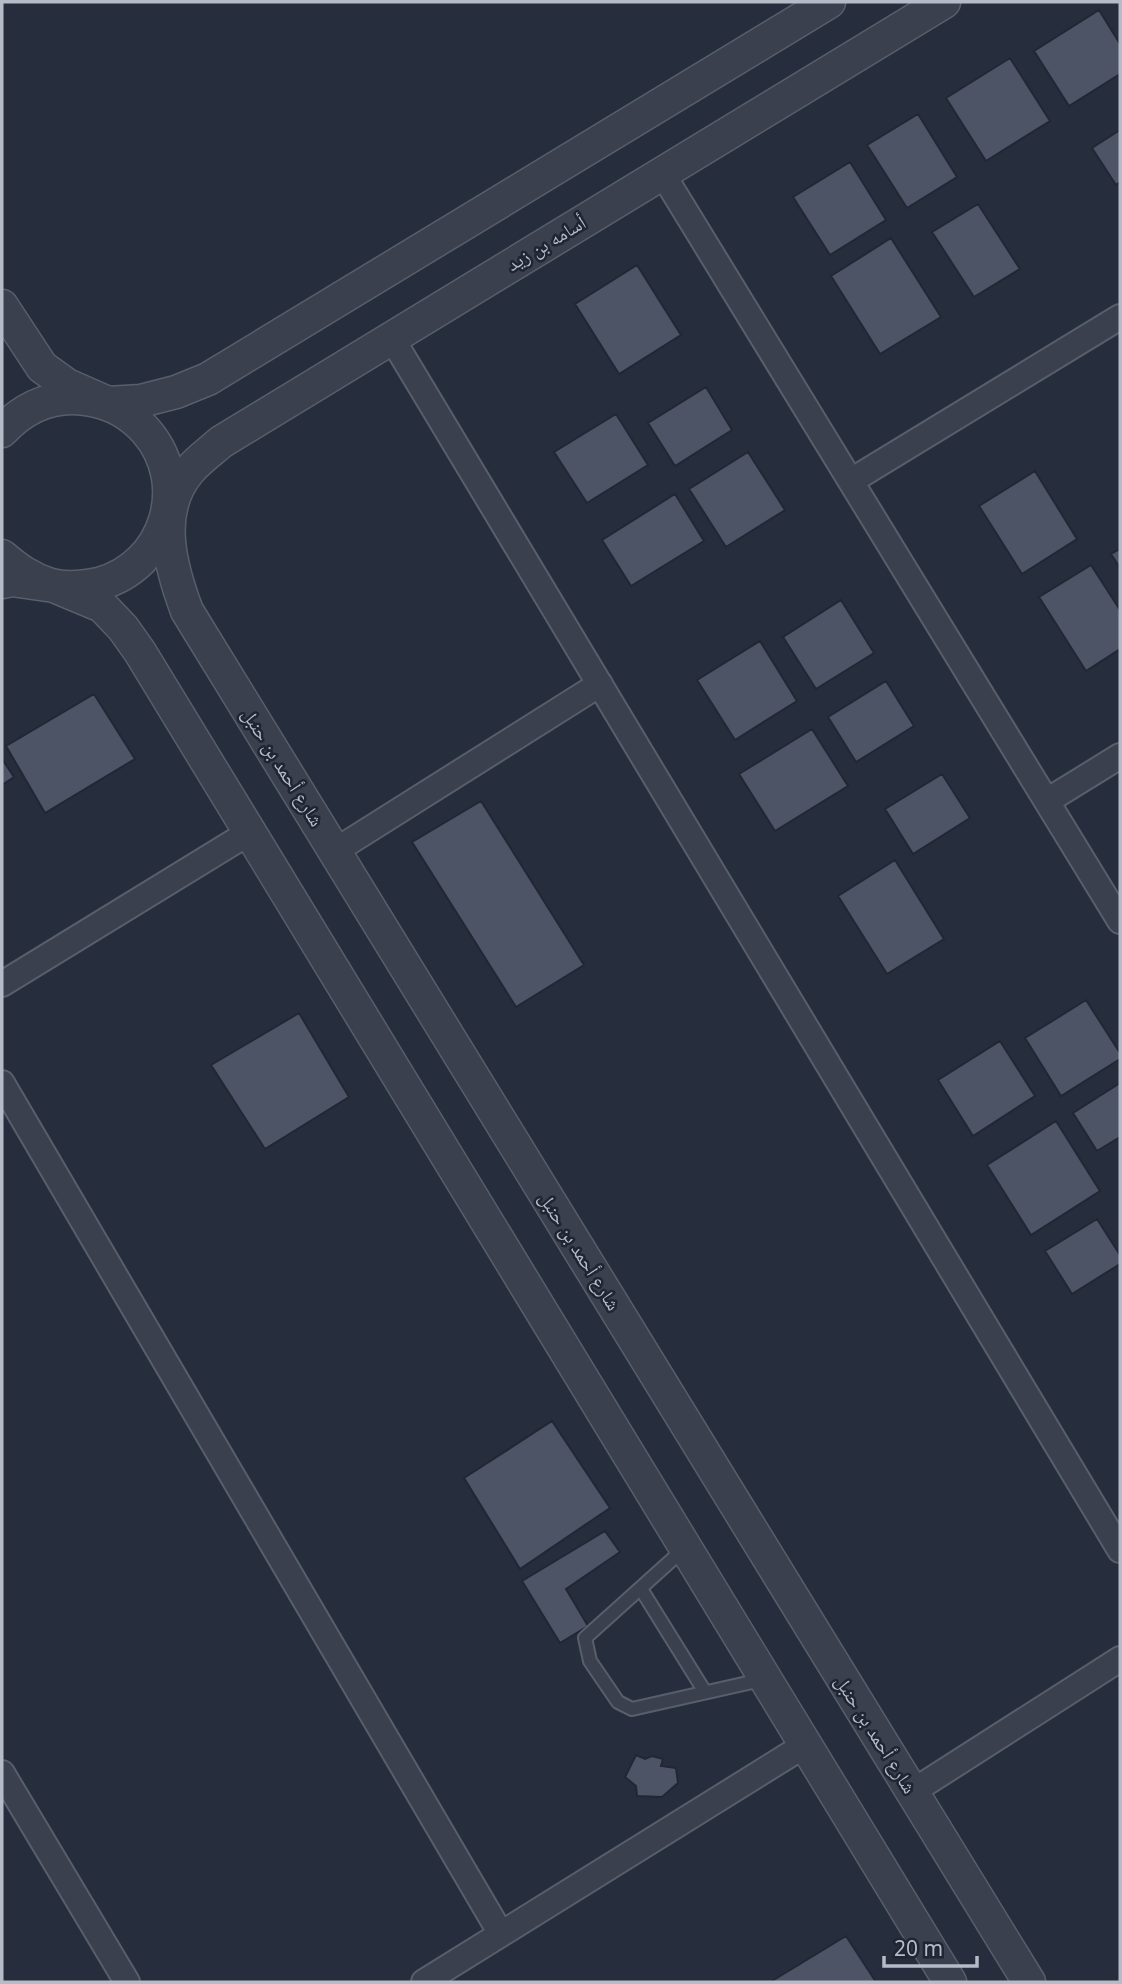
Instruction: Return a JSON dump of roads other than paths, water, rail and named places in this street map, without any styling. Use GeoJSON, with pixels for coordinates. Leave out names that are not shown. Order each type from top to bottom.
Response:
{"type":"FeatureCollection","features":[{"type":"Feature","properties":{"kind":"street"},"geometry":{"type":"LineString","coordinates":[[2,432],[15,417],[43,402],[76,397],[108,403],[141,401],[176,392],[208,379],[829,2]]}},
{"type":"Feature","properties":{"kind":"street","name":"أسامه بن زيد"},"geometry":{"type":"LineString","coordinates":[[169,506],[188,472],[221,442],[944,2]]}},
{"type":"Feature","properties":{"kind":"street"},"geometry":{"type":"LineString","coordinates":[[662,173],[1120,921]]}},
{"type":"Feature","properties":{"kind":"street"},"geometry":{"type":"LineString","coordinates":[[2,306],[42,367],[67,385],[108,403]]}},
{"type":"Feature","properties":{"kind":"street"},"geometry":{"type":"LineString","coordinates":[[851,481],[1120,317]]}},
{"type":"Feature","properties":{"kind":"street"},"geometry":{"type":"LineString","coordinates":[[391,337],[1120,1550]]}},
{"type":"Feature","properties":{"kind":"street","name":"شارع أحمد بن حنبل"},"geometry":{"type":"LineString","coordinates":[[108,403],[136,419],[157,443],[169,474],[169,549],[178,588],[187,611],[1029,1982]]}},
{"type":"Feature","properties":{"kind":"street"},"geometry":{"type":"LineString","coordinates":[[2,582],[12,580],[85,587],[114,579],[140,562],[159,537],[169,506]]}},
{"type":"Feature","properties":{"kind":"street"},"geometry":{"type":"LineString","coordinates":[[2,556],[25,575],[102,606],[123,628],[140,652],[950,1982]]}},
{"type":"Feature","properties":{"kind":"street"},"geometry":{"type":"LineString","coordinates":[[335,851],[600,684]]}},
{"type":"Feature","properties":{"kind":"street"},"geometry":{"type":"LineString","coordinates":[[1047,801],[1120,756]]}},
{"type":"Feature","properties":{"kind":"street"},"geometry":{"type":"LineString","coordinates":[[2,984],[250,832]]}},
{"type":"Feature","properties":{"kind":"street"},"geometry":{"type":"LineString","coordinates":[[2,1083],[501,1934]]}},
{"type":"Feature","properties":{"kind":"street"},"geometry":{"type":"LineString","coordinates":[[912,1792],[1120,1659]]}},
{"type":"Feature","properties":{"kind":"street"},"geometry":{"type":"LineString","coordinates":[[425,1982],[805,1745]]}},
{"type":"Feature","properties":{"kind":"street"},"geometry":{"type":"LineString","coordinates":[[2,1773],[9,1803],[127,1982]]}},
{"type":"Feature","properties":{"kind":"lane"},"geometry":{"type":"LineString","coordinates":[[685,1548],[585,1638],[590,1661],[618,1702],[632,1709],[765,1679]]}},
{"type":"Feature","properties":{"kind":"lane"},"geometry":{"type":"LineString","coordinates":[[641,1589],[705,1692]]}}]}
